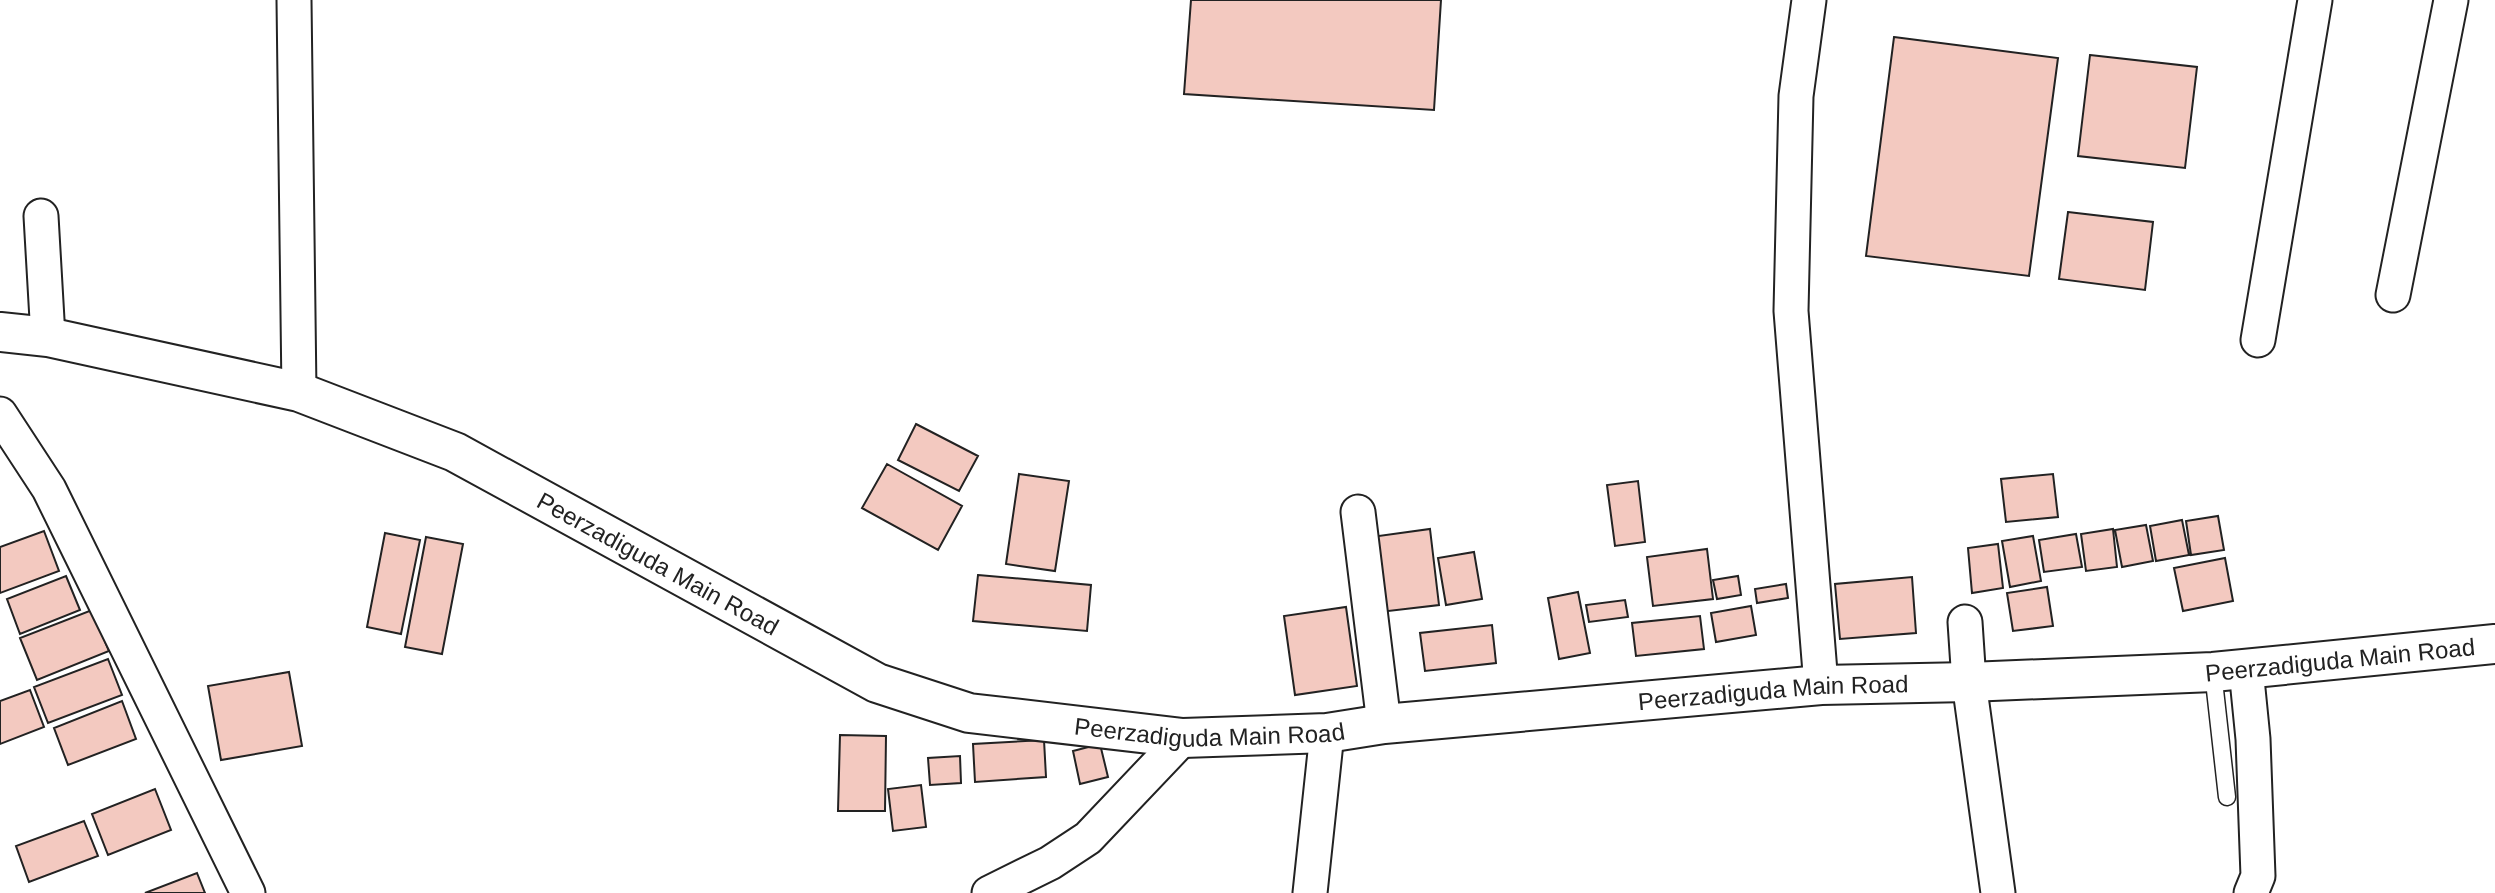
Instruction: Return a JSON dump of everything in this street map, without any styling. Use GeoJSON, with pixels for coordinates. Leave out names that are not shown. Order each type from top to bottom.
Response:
{"type":"FeatureCollection","features":[{"type":"Feature","properties":{"kind":"street"},"geometry":{"type":"LineString","coordinates":[[295,0],[299,392]]}},
{"type":"Feature","properties":{"kind":"street"},"geometry":{"type":"LineString","coordinates":[[1809,0],[1796,96],[1791,311],[1821,685]]}},
{"type":"Feature","properties":{"kind":"street"},"geometry":{"type":"LineString","coordinates":[[2258,340],[2315,0]]}},
{"type":"Feature","properties":{"kind":"street"},"geometry":{"type":"LineString","coordinates":[[2393,295],[2451,0]]}},
{"type":"Feature","properties":{"kind":"street"},"geometry":{"type":"LineString","coordinates":[[41,216],[48,337]]}},
{"type":"Feature","properties":{"kind":"street","name":"Peerzadiguda Main Road"},"geometry":{"type":"LineString","coordinates":[[0,332],[48,337],[299,392],[455,452],[877,683],[969,713],[1183,738],[1326,733],[1384,724],[1821,685],[1969,682],[2230,670],[2495,644]]}},
{"type":"Feature","properties":{"kind":"street"},"geometry":{"type":"LineString","coordinates":[[0,414],[49,489],[248,893]]}},
{"type":"Feature","properties":{"kind":"street"},"geometry":{"type":"LineString","coordinates":[[1358,512],[1384,724]]}},
{"type":"Feature","properties":{"kind":"street"},"geometry":{"type":"LineString","coordinates":[[1965,622],[1969,682],[1998,893]]}},
{"type":"Feature","properties":{"kind":"street"},"geometry":{"type":"LineString","coordinates":[[2230,670],[2253,739],[2258,876],[2251,893]]}},
{"type":"Feature","properties":{"kind":"street"},"geometry":{"type":"LineString","coordinates":[[1310,893],[1326,733]]}},
{"type":"Feature","properties":{"kind":"street"},"geometry":{"type":"LineString","coordinates":[[989,893],[1048,878],[1183,738]]}},
{"type":"Feature","properties":{"kind":"lane"},"geometry":{"type":"LineString","coordinates":[[2227,797],[2230,670]]}},
{"type":"Feature","properties":{"kind":"building"},"geometry":{"type":"Polygon","coordinates":[[[1191,0],[1441,0],[1434,110],[1184,94],[1191,0]]]}},
{"type":"Feature","properties":{"kind":"building"},"geometry":{"type":"Polygon","coordinates":[[[1894,37],[2058,58],[2029,276],[1866,256],[1894,37]]]}},
{"type":"Feature","properties":{"kind":"building"},"geometry":{"type":"Polygon","coordinates":[[[2090,55],[2197,67],[2185,168],[2078,156],[2090,55]]]}},
{"type":"Feature","properties":{"kind":"building"},"geometry":{"type":"Polygon","coordinates":[[[2068,212],[2153,222],[2145,290],[2059,279],[2068,212]]]}},
{"type":"Feature","properties":{"kind":"building"},"geometry":{"type":"Polygon","coordinates":[[[916,424],[978,456],[959,491],[898,460],[916,424]]]}},
{"type":"Feature","properties":{"kind":"building"},"geometry":{"type":"Polygon","coordinates":[[[887,464],[962,506],[938,550],[862,508],[887,464]]]}},
{"type":"Feature","properties":{"kind":"building"},"geometry":{"type":"Polygon","coordinates":[[[1019,474],[1069,481],[1055,571],[1006,564],[1019,474]]]}},
{"type":"Feature","properties":{"kind":"building"},"geometry":{"type":"Polygon","coordinates":[[[2053,474],[2058,517],[2006,522],[2001,479],[2053,474]]]}},
{"type":"Feature","properties":{"kind":"building"},"geometry":{"type":"Polygon","coordinates":[[[1638,481],[1645,542],[1615,546],[1607,485],[1638,481]]]}},
{"type":"Feature","properties":{"kind":"building"},"geometry":{"type":"Polygon","coordinates":[[[2218,516],[2224,550],[2191,555],[2186,521],[2218,516]]]}},
{"type":"Feature","properties":{"kind":"building"},"geometry":{"type":"Polygon","coordinates":[[[2182,520],[2189,555],[2156,561],[2150,526],[2182,520]]]}},
{"type":"Feature","properties":{"kind":"building"},"geometry":{"type":"Polygon","coordinates":[[[2146,525],[2153,561],[2122,567],[2115,530],[2146,525]]]}},
{"type":"Feature","properties":{"kind":"building"},"geometry":{"type":"Polygon","coordinates":[[[1430,529],[1439,605],[1380,612],[1371,537],[1430,529]]]}},
{"type":"Feature","properties":{"kind":"building"},"geometry":{"type":"Polygon","coordinates":[[[2113,529],[2117,567],[2086,571],[2081,534],[2113,529]]]}},
{"type":"Feature","properties":{"kind":"building"},"geometry":{"type":"Polygon","coordinates":[[[44,531],[59,571],[0,593],[0,547],[44,531]]]}},
{"type":"Feature","properties":{"kind":"building"},"geometry":{"type":"Polygon","coordinates":[[[385,533],[420,540],[401,634],[367,627],[385,533]]]}},
{"type":"Feature","properties":{"kind":"building"},"geometry":{"type":"Polygon","coordinates":[[[2076,534],[2082,567],[2044,572],[2039,540],[2076,534]]]}},
{"type":"Feature","properties":{"kind":"building"},"geometry":{"type":"Polygon","coordinates":[[[2033,536],[2041,581],[2010,587],[2002,541],[2033,536]]]}},
{"type":"Feature","properties":{"kind":"building"},"geometry":{"type":"Polygon","coordinates":[[[426,537],[463,544],[442,654],[405,647],[426,537]]]}},
{"type":"Feature","properties":{"kind":"building"},"geometry":{"type":"Polygon","coordinates":[[[1998,544],[2003,588],[1972,593],[1968,548],[1998,544]]]}},
{"type":"Feature","properties":{"kind":"building"},"geometry":{"type":"Polygon","coordinates":[[[1707,549],[1713,599],[1653,606],[1647,557],[1707,549]]]}},
{"type":"Feature","properties":{"kind":"building"},"geometry":{"type":"Polygon","coordinates":[[[1474,552],[1482,599],[1446,605],[1438,558],[1474,552]]]}},
{"type":"Feature","properties":{"kind":"building"},"geometry":{"type":"Polygon","coordinates":[[[2225,558],[2233,601],[2183,611],[2174,568],[2225,558]]]}},
{"type":"Feature","properties":{"kind":"building"},"geometry":{"type":"Polygon","coordinates":[[[978,575],[1091,585],[1087,631],[973,621],[978,575]]]}},
{"type":"Feature","properties":{"kind":"building"},"geometry":{"type":"Polygon","coordinates":[[[66,576],[80,610],[20,634],[7,599],[66,576]]]}},
{"type":"Feature","properties":{"kind":"building"},"geometry":{"type":"Polygon","coordinates":[[[1738,576],[1741,595],[1717,599],[1713,580],[1738,576]]]}},
{"type":"Feature","properties":{"kind":"building"},"geometry":{"type":"Polygon","coordinates":[[[1912,577],[1916,633],[1840,639],[1835,584],[1912,577]]]}},
{"type":"Feature","properties":{"kind":"building"},"geometry":{"type":"Polygon","coordinates":[[[1786,584],[1788,598],[1757,603],[1755,589],[1786,584]]]}},
{"type":"Feature","properties":{"kind":"building"},"geometry":{"type":"Polygon","coordinates":[[[2047,587],[2053,626],[2013,631],[2007,593],[2047,587]]]}},
{"type":"Feature","properties":{"kind":"building"},"geometry":{"type":"Polygon","coordinates":[[[1578,592],[1590,653],[1559,659],[1548,598],[1578,592]]]}},
{"type":"Feature","properties":{"kind":"building"},"geometry":{"type":"Polygon","coordinates":[[[1625,600],[1628,617],[1589,622],[1586,605],[1625,600]]]}},
{"type":"Feature","properties":{"kind":"building"},"geometry":{"type":"Polygon","coordinates":[[[1751,606],[1756,635],[1716,642],[1711,613],[1751,606]]]}},
{"type":"Feature","properties":{"kind":"building"},"geometry":{"type":"Polygon","coordinates":[[[1346,607],[1357,686],[1295,695],[1284,616],[1346,607]]]}},
{"type":"Feature","properties":{"kind":"building"},"geometry":{"type":"Polygon","coordinates":[[[92,610],[109,651],[37,680],[20,638],[92,610]]]}},
{"type":"Feature","properties":{"kind":"building"},"geometry":{"type":"Polygon","coordinates":[[[1700,616],[1704,649],[1636,656],[1632,623],[1700,616]]]}},
{"type":"Feature","properties":{"kind":"building"},"geometry":{"type":"Polygon","coordinates":[[[1492,625],[1496,663],[1425,671],[1420,633],[1492,625]]]}},
{"type":"Feature","properties":{"kind":"building"},"geometry":{"type":"Polygon","coordinates":[[[108,659],[122,695],[48,723],[34,687],[108,659]]]}},
{"type":"Feature","properties":{"kind":"building"},"geometry":{"type":"Polygon","coordinates":[[[289,672],[302,746],[221,760],[208,686],[289,672]]]}},
{"type":"Feature","properties":{"kind":"building"},"geometry":{"type":"Polygon","coordinates":[[[30,690],[44,727],[0,744],[0,701],[30,690]]]}},
{"type":"Feature","properties":{"kind":"building"},"geometry":{"type":"Polygon","coordinates":[[[122,701],[136,739],[68,765],[54,728],[122,701]]]}},
{"type":"Feature","properties":{"kind":"building"},"geometry":{"type":"Polygon","coordinates":[[[840,735],[886,736],[885,811],[838,811],[840,735]]]}},
{"type":"Feature","properties":{"kind":"building"},"geometry":{"type":"Polygon","coordinates":[[[1044,740],[1046,777],[975,782],[973,744],[1044,740]]]}},
{"type":"Feature","properties":{"kind":"building"},"geometry":{"type":"Polygon","coordinates":[[[1100,744],[1108,777],[1080,784],[1073,751],[1100,744]]]}},
{"type":"Feature","properties":{"kind":"building"},"geometry":{"type":"Polygon","coordinates":[[[960,756],[961,783],[930,785],[928,758],[960,756]]]}},
{"type":"Feature","properties":{"kind":"building"},"geometry":{"type":"Polygon","coordinates":[[[921,785],[926,827],[893,831],[888,789],[921,785]]]}},
{"type":"Feature","properties":{"kind":"building"},"geometry":{"type":"Polygon","coordinates":[[[155,789],[171,830],[108,855],[92,814],[155,789]]]}},
{"type":"Feature","properties":{"kind":"building"},"geometry":{"type":"Polygon","coordinates":[[[84,821],[98,856],[29,882],[16,846],[84,821]]]}},
{"type":"Feature","properties":{"kind":"building"},"geometry":{"type":"Polygon","coordinates":[[[197,873],[205,893],[145,893],[197,873]]]}}]}
